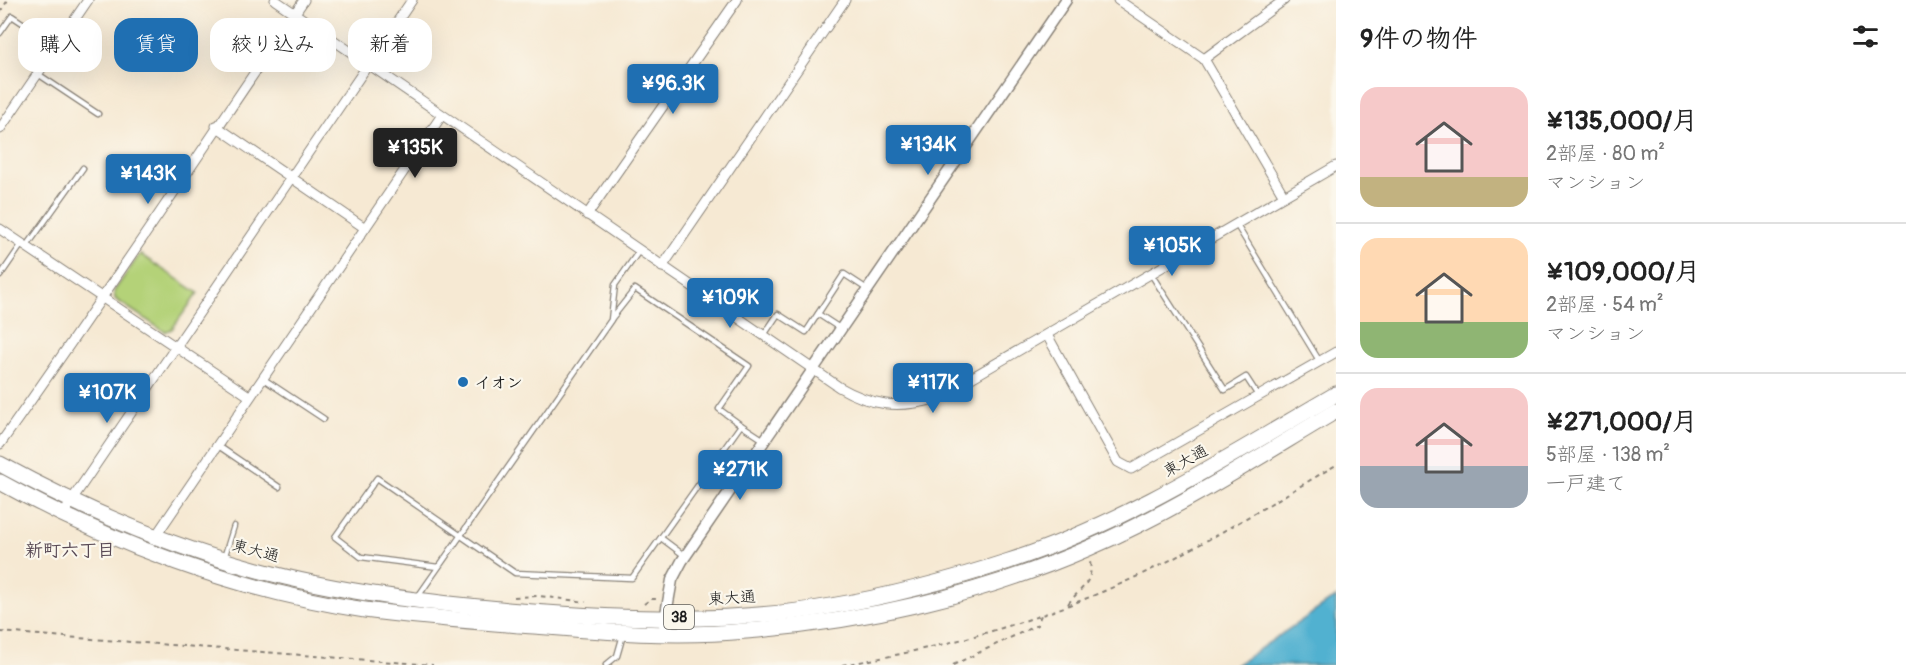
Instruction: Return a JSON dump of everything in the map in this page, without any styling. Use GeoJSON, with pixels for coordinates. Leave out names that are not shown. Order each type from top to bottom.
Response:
{"type":"FeatureCollection","features":[{"type":"Feature","properties":{"kind":"highway","name":"東大通"},"geometry":{"type":"LineString","coordinates":[[0,464],[71,501],[154,537],[255,570],[365,593],[582,616],[665,618],[742,616],[829,607],[940,582],[1012,560],[1077,535],[1140,506],[1336,393]]}},
{"type":"Feature","properties":{"kind":"highway","name":"東大通"},"geometry":{"type":"LineString","coordinates":[[0,482],[63,516],[149,552],[251,585],[363,609],[463,621],[624,633],[744,632],[832,622],[944,598],[1088,549],[1149,519],[1336,411]]}},
{"type":"Feature","properties":{"kind":"street"},"geometry":{"type":"LineString","coordinates":[[76,18],[88,0]]}},
{"type":"Feature","properties":{"kind":"street"},"geometry":{"type":"LineString","coordinates":[[275,0],[348,51]]}},
{"type":"Feature","properties":{"kind":"street"},"geometry":{"type":"LineString","coordinates":[[0,444],[103,299],[216,126],[304,0]]}},
{"type":"Feature","properties":{"kind":"street"},"geometry":{"type":"LineString","coordinates":[[400,18],[412,0]]}},
{"type":"Feature","properties":{"kind":"street"},"geometry":{"type":"LineString","coordinates":[[587,215],[737,0]]}},
{"type":"Feature","properties":{"kind":"street"},"geometry":{"type":"LineString","coordinates":[[662,267],[845,0]]}},
{"type":"Feature","properties":{"kind":"street"},"geometry":{"type":"LineString","coordinates":[[663,634],[672,580],[685,556],[1066,0]]}},
{"type":"Feature","properties":{"kind":"street"},"geometry":{"type":"LineString","coordinates":[[1118,0],[1204,59],[1284,196]]}},
{"type":"Feature","properties":{"kind":"street"},"geometry":{"type":"LineString","coordinates":[[1204,59],[1284,0]]}},
{"type":"Feature","properties":{"kind":"street"},"geometry":{"type":"LineString","coordinates":[[63,516],[175,347],[363,72]]}},
{"type":"Feature","properties":{"kind":"street"},"geometry":{"type":"LineString","coordinates":[[378,72],[662,267],[858,398],[876,404],[900,407],[934,399],[1336,166]]}},
{"type":"Feature","properties":{"kind":"street"},"geometry":{"type":"LineString","coordinates":[[0,129],[38,74]]}},
{"type":"Feature","properties":{"kind":"street"},"geometry":{"type":"LineString","coordinates":[[149,552],[154,537],[442,115]]}},
{"type":"Feature","properties":{"kind":"street"},"geometry":{"type":"LineString","coordinates":[[216,126],[365,228]]}},
{"type":"Feature","properties":{"kind":"street"},"geometry":{"type":"LineString","coordinates":[[0,229],[249,396]]}},
{"type":"Feature","properties":{"kind":"street"},"geometry":{"type":"LineString","coordinates":[[1047,335],[1118,462],[1124,467],[1139,467],[1336,352]]}},
{"type":"Feature","properties":{"kind":"lane"},"geometry":{"type":"LineString","coordinates":[[0,33],[12,16],[18,20]]}},
{"type":"Feature","properties":{"kind":"lane"},"geometry":{"type":"LineString","coordinates":[[38,74],[98,114]]}},
{"type":"Feature","properties":{"kind":"lane"},"geometry":{"type":"LineString","coordinates":[[0,276],[83,168]]}},
{"type":"Feature","properties":{"kind":"lane"},"geometry":{"type":"LineString","coordinates":[[1236,224],[1320,362]]}},
{"type":"Feature","properties":{"kind":"lane"},"geometry":{"type":"LineString","coordinates":[[610,320],[615,285],[639,251]]}},
{"type":"Feature","properties":{"kind":"lane"},"geometry":{"type":"LineString","coordinates":[[764,335],[778,314],[806,332],[844,274],[868,289]]}},
{"type":"Feature","properties":{"kind":"lane"},"geometry":{"type":"LineString","coordinates":[[1151,274],[1225,390],[1246,376],[1259,397]]}},
{"type":"Feature","properties":{"kind":"lane"},"geometry":{"type":"LineString","coordinates":[[416,600],[610,320],[635,289],[749,366],[719,409],[764,441]]}},
{"type":"Feature","properties":{"kind":"lane"},"geometry":{"type":"LineString","coordinates":[[818,314],[841,329]]}},
{"type":"Feature","properties":{"kind":"lane"},"geometry":{"type":"LineString","coordinates":[[262,378],[324,419]]}},
{"type":"Feature","properties":{"kind":"lane"},"geometry":{"type":"LineString","coordinates":[[438,567],[361,557],[335,537],[377,478],[515,573],[632,578],[741,425]]}},
{"type":"Feature","properties":{"kind":"lane"},"geometry":{"type":"LineString","coordinates":[[217,445],[279,487]]}},
{"type":"Feature","properties":{"kind":"lane"},"geometry":{"type":"LineString","coordinates":[[223,559],[234,526]]}},
{"type":"Feature","properties":{"kind":"lane"},"geometry":{"type":"LineString","coordinates":[[661,538],[685,556]]}},
{"type":"Feature","properties":{"kind":"lane"},"geometry":{"type":"LineString","coordinates":[[606,665],[617,656],[624,633]]}},
{"type":"Feature","properties":{"kind":"path"},"geometry":{"type":"LineString","coordinates":[[0,12],[8,0]]}},
{"type":"Feature","properties":{"kind":"path"},"geometry":{"type":"LineString","coordinates":[[842,665],[963,641],[1068,605],[1137,576],[1195,547],[1336,465]]}},
{"type":"Feature","properties":{"kind":"path"},"geometry":{"type":"LineString","coordinates":[[1068,605],[1088,583],[1092,572],[1089,559]]}},
{"type":"Feature","properties":{"kind":"path"},"geometry":{"type":"LineString","coordinates":[[508,597],[539,596],[594,603]]}},
{"type":"Feature","properties":{"kind":"path"},"geometry":{"type":"LineString","coordinates":[[641,607],[651,599],[668,598]]}},
{"type":"Feature","properties":{"kind":"path"},"geometry":{"type":"LineString","coordinates":[[953,665],[1036,625],[1041,615]]}},
{"type":"Feature","properties":{"kind":"path"},"geometry":{"type":"LineString","coordinates":[[0,632],[434,665]]}},
{"type":"Feature","properties":{"kind":"green space"},"geometry":{"type":"Polygon","coordinates":[[[140,254],[198,293],[172,329],[165,332],[115,299],[114,291],[140,254]]]}},
{"type":"Feature","properties":{"kind":"water"},"geometry":{"type":"Polygon","coordinates":[[[1336,597],[1336,665],[1236,665],[1336,597]]]}},
{"type":"Feature","properties":{"kind":"place","name":"イオン"},"geometry":{"type":"Point","coordinates":[463,382]}},
{"type":"Feature","properties":{"kind":"district","name":"新町六丁目"},"geometry":{"type":"Point","coordinates":[70,550]}}]}
